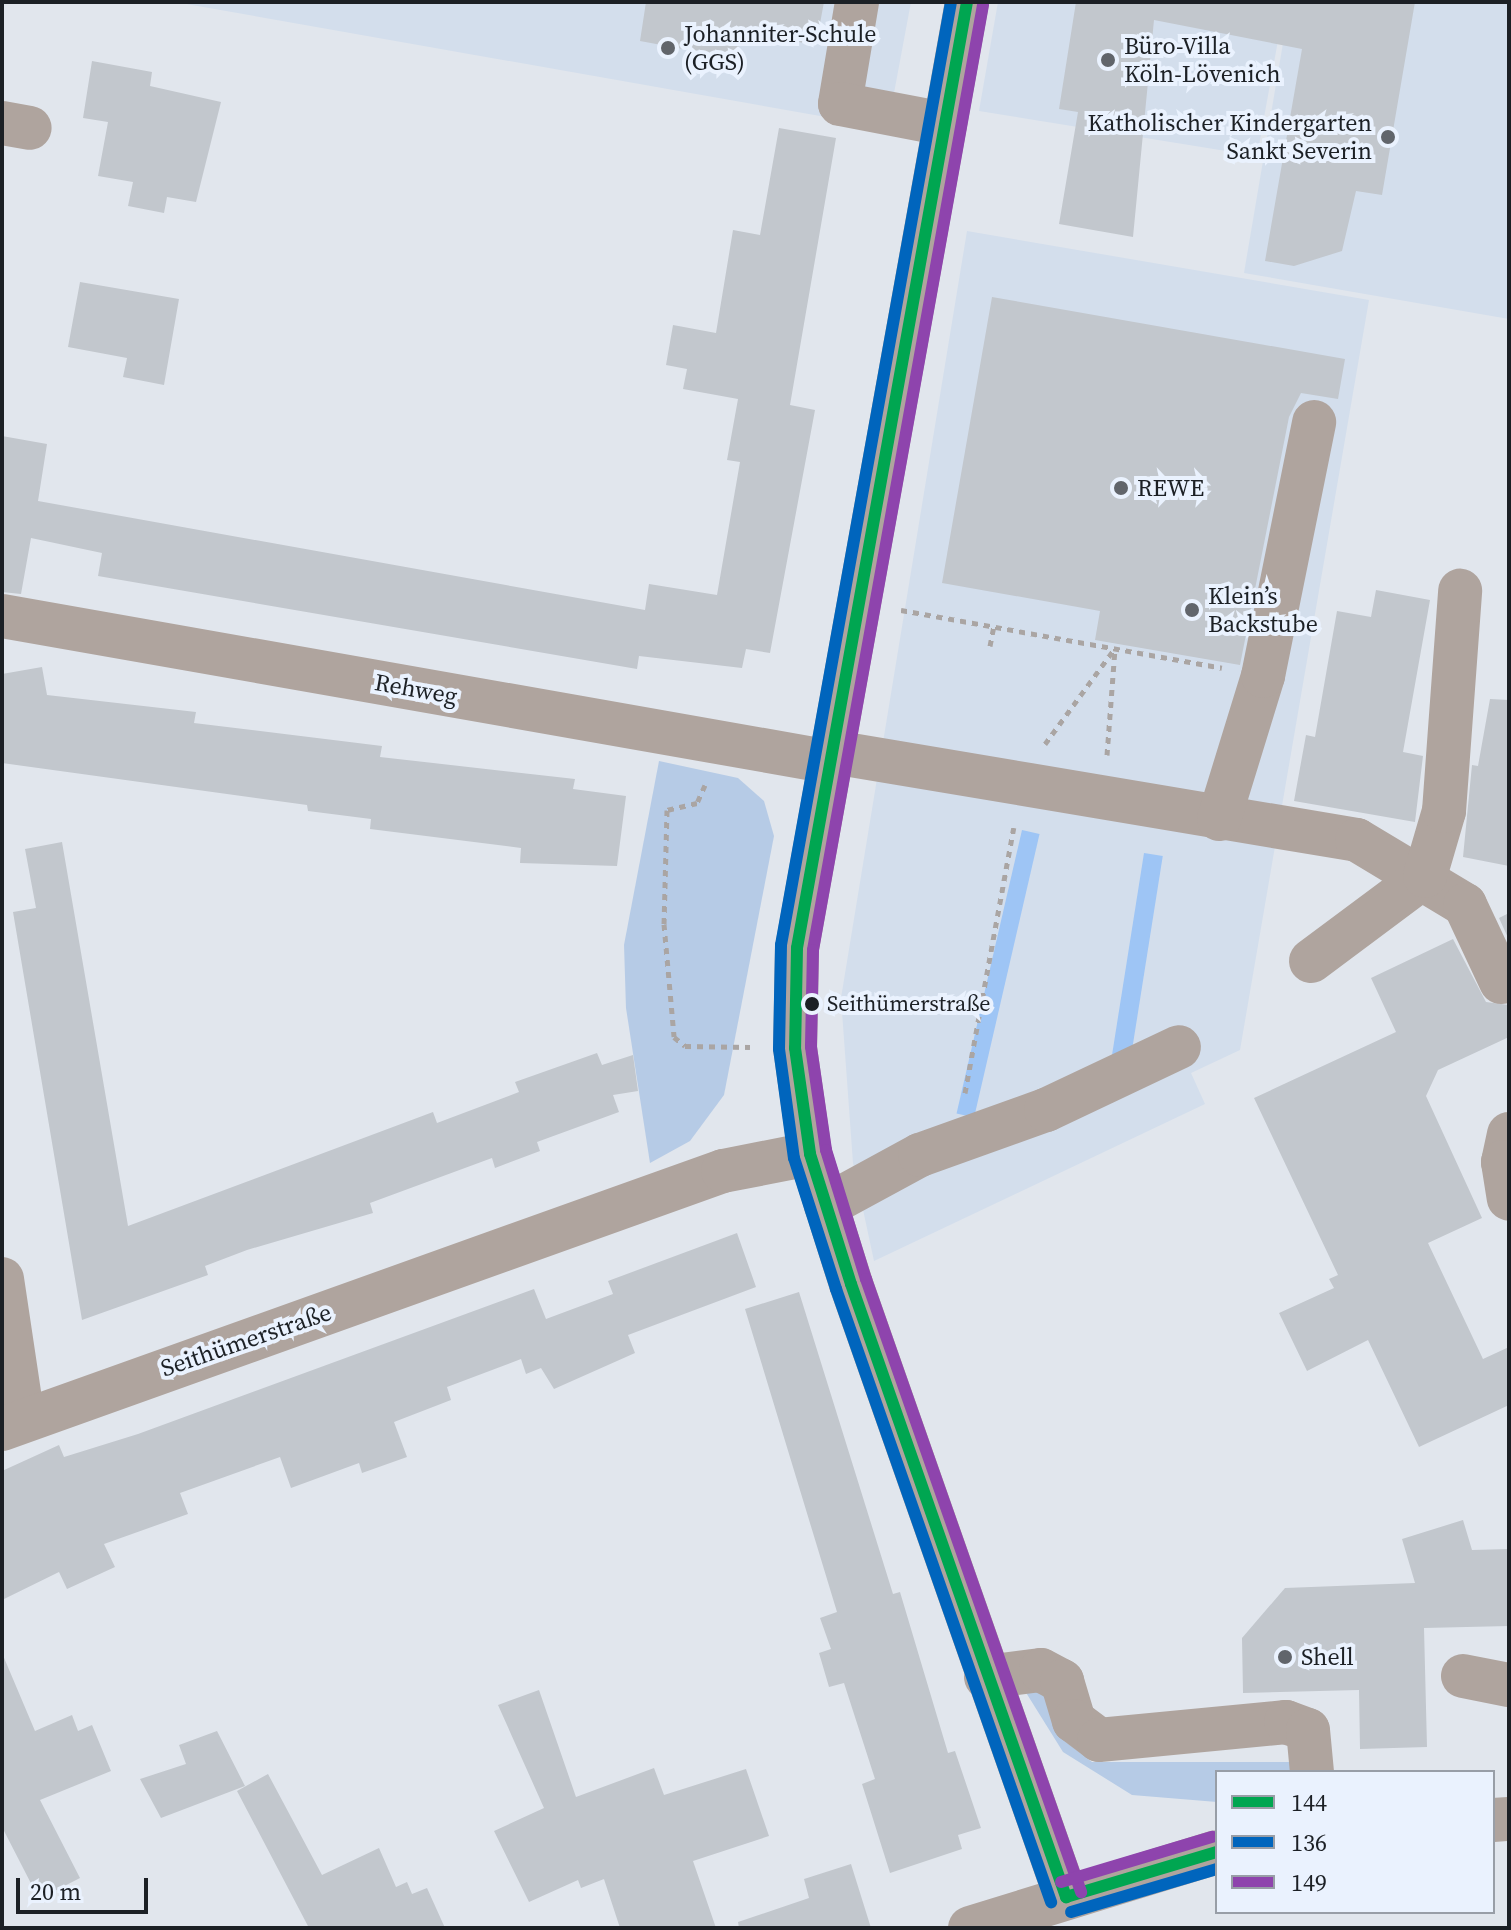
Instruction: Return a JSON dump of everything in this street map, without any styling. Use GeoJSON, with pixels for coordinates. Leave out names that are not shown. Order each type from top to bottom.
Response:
{"type":"FeatureCollection","features":[{"type":"Feature","properties":{"kind":"street"},"geometry":{"type":"LineString","coordinates":[[857,2],[840,104],[945,124]]}},
{"type":"Feature","properties":{"kind":"street"},"geometry":{"type":"LineString","coordinates":[[967,2],[797,948],[795,1048],[810,1154],[826,1206],[986,1677],[1066,1897]]}},
{"type":"Feature","properties":{"kind":"street"},"geometry":{"type":"LineString","coordinates":[[1219,819],[1263,676],[1314,422]]}},
{"type":"Feature","properties":{"kind":"street"},"geometry":{"type":"LineString","coordinates":[[1311,961],[1425,876],[1444,811],[1450,650],[1460,591]]}},
{"type":"Feature","properties":{"kind":"street","name":"Rehweg"},"geometry":{"type":"LineString","coordinates":[[2,616],[715,741],[1022,784],[1282,830],[1357,840],[1425,876],[1465,905],[1501,982]]}},
{"type":"Feature","properties":{"kind":"street"},"geometry":{"type":"LineString","coordinates":[[826,1206],[920,1155],[955,1145],[1179,1047]]}},
{"type":"Feature","properties":{"kind":"street"},"geometry":{"type":"LineString","coordinates":[[1509,1134],[1503,1162],[1509,1199]]}},
{"type":"Feature","properties":{"kind":"street","name":"Seithümerstraße"},"geometry":{"type":"LineString","coordinates":[[12,1424],[723,1171],[810,1154]]}},
{"type":"Feature","properties":{"kind":"street"},"geometry":{"type":"LineString","coordinates":[[2,1279],[12,1424]]}},
{"type":"Feature","properties":{"kind":"street"},"geometry":{"type":"LineString","coordinates":[[986,1677],[1041,1670],[1062,1681],[1074,1721],[1099,1740],[1286,1722],[1308,1730],[1312,1770]]}},
{"type":"Feature","properties":{"kind":"street"},"geometry":{"type":"LineString","coordinates":[[1463,1676],[1509,1685]]}},
{"type":"Feature","properties":{"kind":"street"},"geometry":{"type":"LineString","coordinates":[[970,1928],[1215,1853]]}},
{"type":"Feature","properties":{"kind":"path"},"geometry":{"type":"LineString","coordinates":[[861,603],[1263,676]]}},
{"type":"Feature","properties":{"kind":"path"},"geometry":{"type":"LineString","coordinates":[[990,646],[994,626]]}},
{"type":"Feature","properties":{"kind":"path"},"geometry":{"type":"LineString","coordinates":[[955,1145],[1022,784],[1115,648]]}},
{"type":"Feature","properties":{"kind":"path"},"geometry":{"type":"LineString","coordinates":[[1100,798],[1115,648]]}},
{"type":"Feature","properties":{"kind":"path"},"geometry":{"type":"LineString","coordinates":[[715,741],[702,798],[667,810],[664,924],[674,1037],[685,1046],[795,1048]]}},
{"type":"Feature","properties":{"kind":"shaded area","name":"Johanniter-Schule (GGS)"},"geometry":{"type":"Polygon","coordinates":[[[175,2],[911,2],[894,93],[905,131],[175,2]]]}},
{"type":"Feature","properties":{"kind":"shaded area"},"geometry":{"type":"Polygon","coordinates":[[[998,2],[1285,2],[1257,156],[979,111],[998,2]]]}},
{"type":"Feature","properties":{"kind":"shaded area","name":"Katholischer Kindergarten Sankt Severin"},"geometry":{"type":"Polygon","coordinates":[[[1290,2],[1509,2],[1509,319],[1244,273],[1290,2]]]}},
{"type":"Feature","properties":{"kind":"shaded area"},"geometry":{"type":"Polygon","coordinates":[[[967,231],[1369,300],[1240,1050],[1191,1073],[1205,1104],[874,1261],[853,1163],[841,998],[967,231]]]}},
{"type":"Feature","properties":{"kind":"shaded area"},"geometry":{"type":"Polygon","coordinates":[[[659,761],[738,778],[764,801],[774,836],[724,1095],[690,1141],[650,1163],[626,1008],[624,945],[659,761]]]}},
{"type":"Feature","properties":{"kind":"shaded area"},"geometry":{"type":"Polygon","coordinates":[[[1025,1691],[1043,1692],[1061,1738],[1092,1762],[1298,1762],[1296,1770],[1215,1770],[1215,1802],[1132,1795],[1063,1752],[1025,1691]]]}},
{"type":"Feature","properties":{"kind":"water"},"geometry":{"type":"Polygon","coordinates":[[[1022,830],[1040,834],[974,1118],[957,1114],[1022,830]]]}},
{"type":"Feature","properties":{"kind":"water"},"geometry":{"type":"Polygon","coordinates":[[[1144,853],[1163,856],[1130,1064],[1111,1061],[1144,853]]]}},
{"type":"Feature","properties":{"kind":"building"},"geometry":{"type":"Polygon","coordinates":[[[646,2],[824,2],[816,45],[741,32],[737,59],[640,41],[646,2]]]}},
{"type":"Feature","properties":{"kind":"building"},"geometry":{"type":"Polygon","coordinates":[[[1076,2],[1415,2],[1382,195],[1356,191],[1342,251],[1294,266],[1265,261],[1302,49],[1154,20],[1133,237],[1059,224],[1078,112],[1059,109],[1076,2]]]}},
{"type":"Feature","properties":{"kind":"building"},"geometry":{"type":"Polygon","coordinates":[[[92,61],[152,72],[150,86],[221,102],[196,202],[167,197],[164,213],[128,206],[133,182],[98,176],[108,122],[83,118],[92,61]]]}},
{"type":"Feature","properties":{"kind":"building"},"geometry":{"type":"Polygon","coordinates":[[[779,128],[836,138],[790,405],[815,410],[770,653],[746,649],[742,668],[639,656],[637,669],[98,576],[102,553],[31,538],[21,594],[2,592],[2,436],[47,444],[38,501],[645,610],[649,584],[717,595],[740,462],[727,460],[738,399],[683,389],[687,369],[666,365],[673,325],[716,333],[733,230],[760,235],[779,128]]]}},
{"type":"Feature","properties":{"kind":"building"},"geometry":{"type":"Polygon","coordinates":[[[80,282],[179,299],[164,385],[123,377],[127,358],[68,347],[80,282]]]}},
{"type":"Feature","properties":{"kind":"building","name":"REWE"},"geometry":{"type":"Polygon","coordinates":[[[992,297],[1345,359],[1338,399],[1301,393],[1289,417],[1240,665],[1095,640],[1100,611],[942,583],[992,297]]]}},
{"type":"Feature","properties":{"kind":"building"},"geometry":{"type":"Polygon","coordinates":[[[1376,590],[1430,600],[1403,752],[1423,756],[1415,822],[1294,801],[1306,735],[1315,737],[1337,611],[1371,617],[1376,590]]]}},
{"type":"Feature","properties":{"kind":"building"},"geometry":{"type":"Polygon","coordinates":[[[42,667],[47,695],[196,712],[194,723],[382,746],[380,757],[575,779],[573,789],[626,796],[617,866],[520,863],[521,848],[370,829],[371,819],[308,811],[307,805],[2,763],[2,674],[42,667]]]}},
{"type":"Feature","properties":{"kind":"building"},"geometry":{"type":"Polygon","coordinates":[[[1490,699],[1509,700],[1509,866],[1463,857],[1472,765],[1478,766],[1490,699]]]}},
{"type":"Feature","properties":{"kind":"building"},"geometry":{"type":"Polygon","coordinates":[[[62,842],[128,1226],[433,1112],[437,1123],[519,1092],[515,1082],[597,1053],[602,1065],[633,1055],[638,1091],[613,1095],[619,1112],[537,1142],[540,1151],[495,1168],[492,1158],[370,1203],[373,1213],[247,1250],[205,1266],[208,1275],[82,1320],[13,912],[36,908],[25,849],[62,842]]]}},
{"type":"Feature","properties":{"kind":"building"},"geometry":{"type":"Polygon","coordinates":[[[1509,913],[1509,940],[1499,918],[1509,913]]]}},
{"type":"Feature","properties":{"kind":"building"},"geometry":{"type":"Polygon","coordinates":[[[1453,939],[1486,1002],[1509,1005],[1509,1037],[1438,1070],[1426,1096],[1482,1218],[1428,1243],[1483,1359],[1509,1347],[1509,1405],[1419,1447],[1368,1340],[1307,1371],[1279,1313],[1334,1288],[1329,1279],[1338,1275],[1254,1098],[1396,1032],[1371,978],[1453,939]]]}},
{"type":"Feature","properties":{"kind":"building"},"geometry":{"type":"Polygon","coordinates":[[[737,1233],[756,1287],[628,1335],[635,1353],[554,1389],[541,1368],[526,1374],[521,1359],[447,1387],[451,1400],[394,1422],[407,1457],[362,1473],[359,1463],[291,1488],[280,1457],[180,1493],[188,1514],[104,1544],[115,1567],[67,1589],[59,1572],[2,1600],[2,1471],[59,1445],[64,1457],[138,1434],[534,1289],[546,1319],[613,1294],[608,1281],[737,1233]]]}},
{"type":"Feature","properties":{"kind":"building"},"geometry":{"type":"Polygon","coordinates":[[[799,1292],[893,1594],[900,1592],[948,1753],[955,1751],[981,1828],[958,1835],[962,1849],[890,1873],[862,1784],[875,1779],[844,1683],[829,1687],[819,1653],[831,1649],[820,1618],[837,1612],[745,1309],[799,1292]]]}},
{"type":"Feature","properties":{"kind":"building"},"geometry":{"type":"Polygon","coordinates":[[[1463,1520],[1472,1550],[1509,1549],[1509,1626],[1424,1628],[1427,1747],[1360,1749],[1359,1690],[1243,1693],[1242,1638],[1285,1588],[1415,1583],[1402,1539],[1463,1520]]]}},
{"type":"Feature","properties":{"kind":"building"},"geometry":{"type":"Polygon","coordinates":[[[2,1653],[35,1731],[72,1715],[78,1731],[92,1725],[111,1771],[40,1800],[80,1878],[39,1899],[2,1827],[2,1653]]]}},
{"type":"Feature","properties":{"kind":"building"},"geometry":{"type":"Polygon","coordinates":[[[539,1690],[576,1797],[654,1768],[664,1795],[746,1769],[769,1836],[693,1861],[716,1928],[620,1928],[604,1879],[581,1888],[578,1880],[529,1902],[494,1831],[544,1808],[498,1705],[539,1690]]]}},
{"type":"Feature","properties":{"kind":"building"},"geometry":{"type":"Polygon","coordinates":[[[217,1731],[245,1786],[161,1818],[140,1779],[186,1764],[179,1745],[217,1731]]]}},
{"type":"Feature","properties":{"kind":"building"},"geometry":{"type":"Polygon","coordinates":[[[268,1774],[322,1875],[379,1848],[396,1887],[407,1882],[412,1894],[427,1888],[445,1928],[309,1928],[237,1791],[268,1774]]]}},
{"type":"Feature","properties":{"kind":"building"},"geometry":{"type":"Polygon","coordinates":[[[851,1864],[871,1928],[739,1928],[738,1922],[809,1898],[804,1879],[851,1864]]]}},
{"type":"Feature","properties":{"kind":"transit line","name":"136"},"geometry":{"type":"LineString","coordinates":[[951,2],[781,945],[779,1049],[794,1158],[836,1289],[1051,1902]]}},
{"type":"Feature","properties":{"kind":"transit line","name":"144"},"geometry":{"type":"LineString","coordinates":[[967,2],[797,948],[795,1048],[810,1154],[851,1284],[1066,1897]]}},
{"type":"Feature","properties":{"kind":"transit line","name":"149"},"geometry":{"type":"LineString","coordinates":[[983,5],[813,950],[811,1047],[826,1150],[866,1279],[1081,1892]]}},
{"type":"Feature","properties":{"kind":"transit line","name":"149"},"geometry":{"type":"LineString","coordinates":[[1061,1882],[1212,1837]]}},
{"type":"Feature","properties":{"kind":"transit line","name":"144"},"geometry":{"type":"LineString","coordinates":[[1066,1897],[1215,1853]]}},
{"type":"Feature","properties":{"kind":"transit line","name":"136"},"geometry":{"type":"LineString","coordinates":[[1071,1912],[1215,1870]]}},
{"type":"Feature","properties":{"kind":"place","name":"Johanniter-Schule (GGS)"},"geometry":{"type":"Point","coordinates":[668,48]}},
{"type":"Feature","properties":{"kind":"place","name":"Büro-Villa Köln-Lövenich"},"geometry":{"type":"Point","coordinates":[1108,60]}},
{"type":"Feature","properties":{"kind":"place","name":"Katholischer Kindergarten Sankt Severin"},"geometry":{"type":"Point","coordinates":[1388,137]}},
{"type":"Feature","properties":{"kind":"place","name":"REWE"},"geometry":{"type":"Point","coordinates":[1121,488]}},
{"type":"Feature","properties":{"kind":"place","name":"Klein’s Backstube"},"geometry":{"type":"Point","coordinates":[1192,610]}},
{"type":"Feature","properties":{"kind":"place","name":"Seithümerstraße"},"geometry":{"type":"Point","coordinates":[812,1004]}},
{"type":"Feature","properties":{"kind":"place","name":"Shell"},"geometry":{"type":"Point","coordinates":[1285,1657]}}]}
